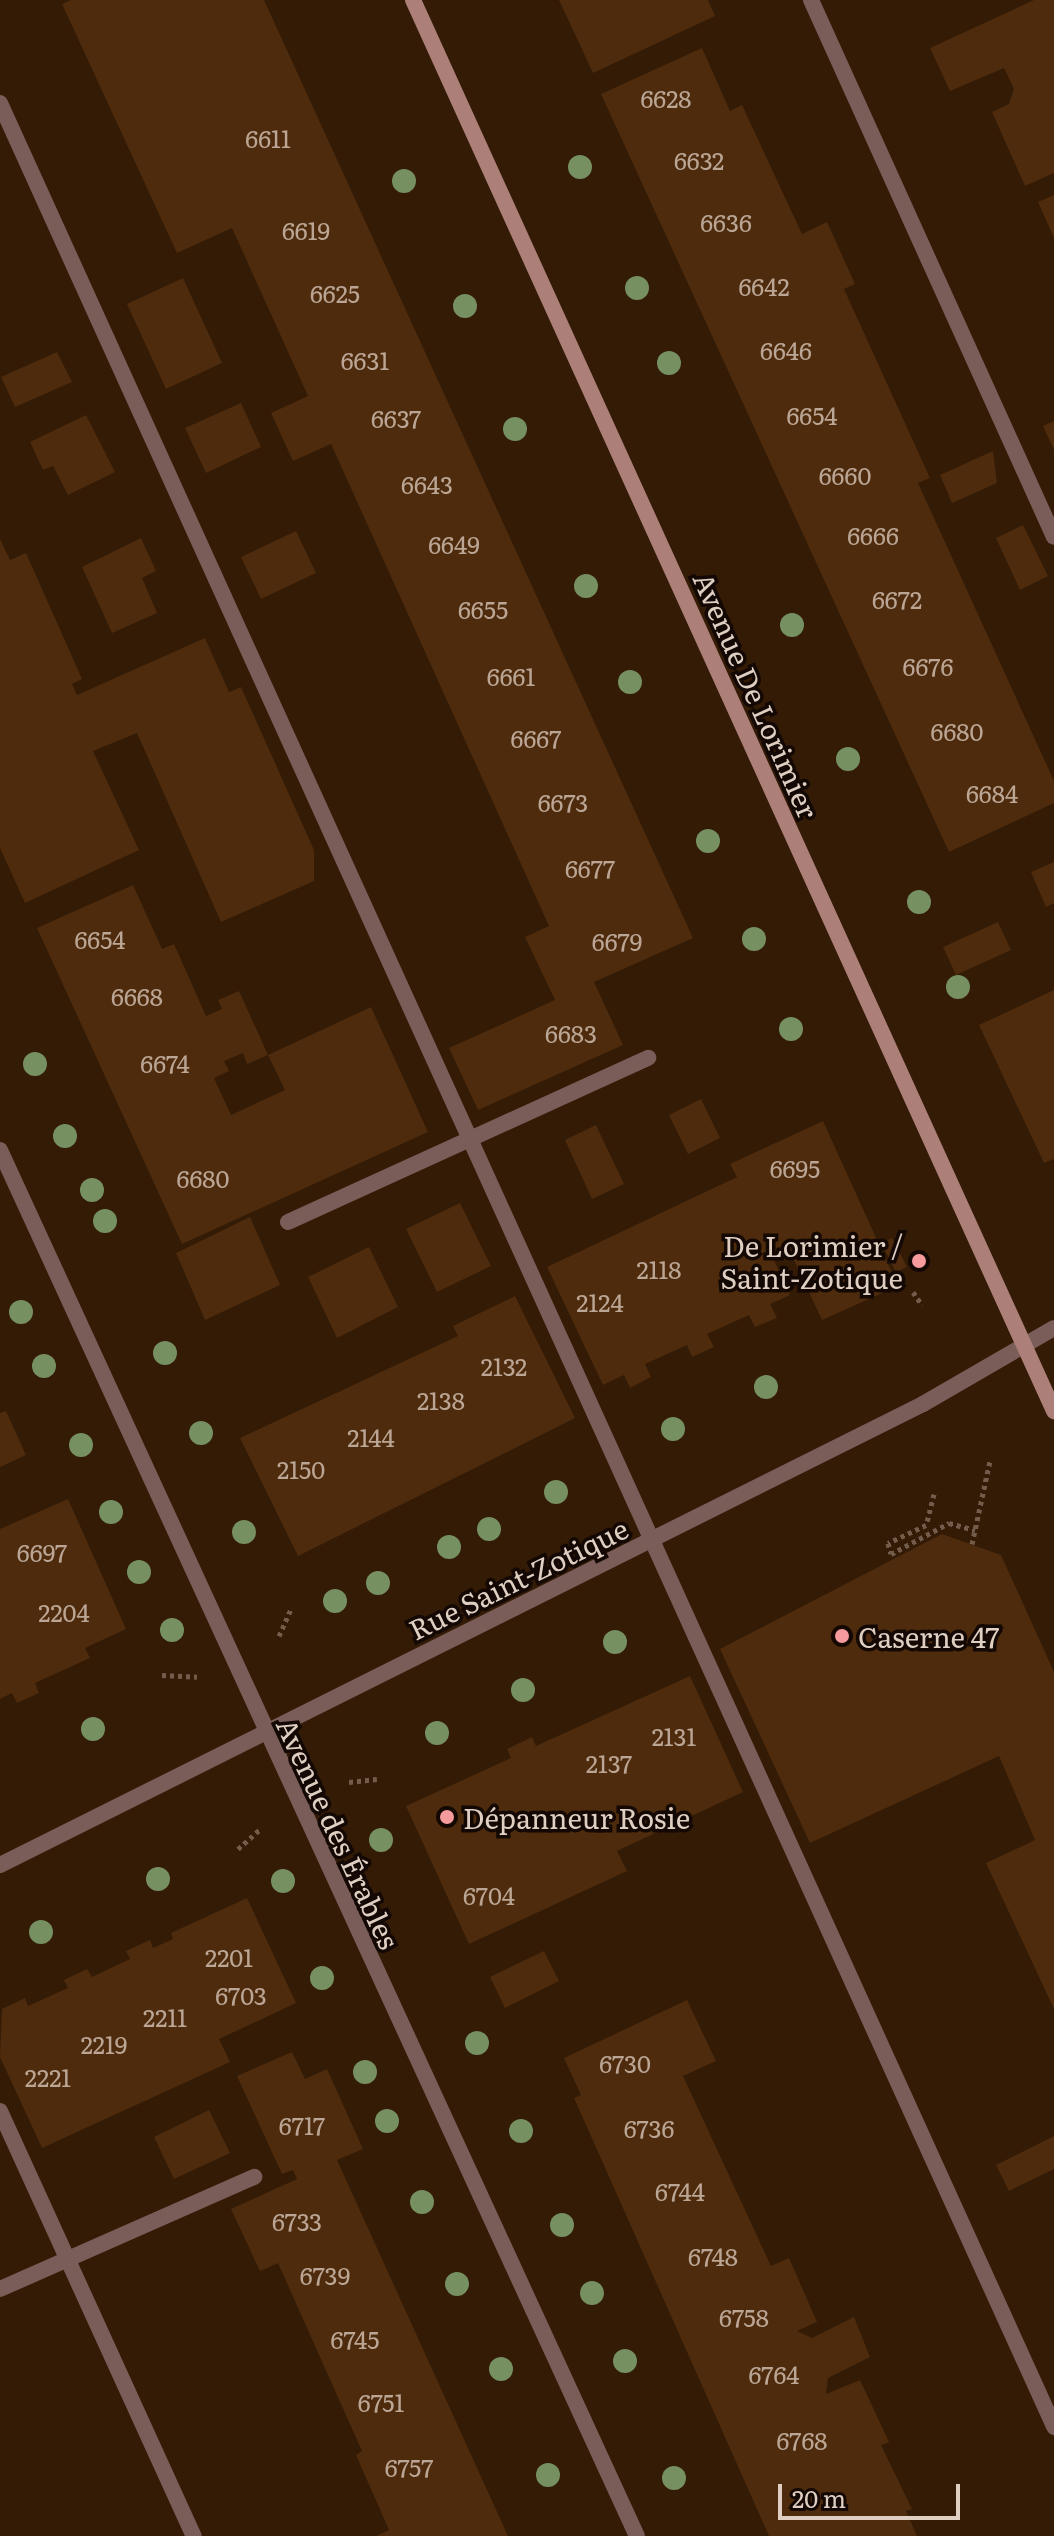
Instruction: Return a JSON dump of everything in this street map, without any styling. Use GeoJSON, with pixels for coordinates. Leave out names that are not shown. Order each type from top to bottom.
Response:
{"type":"FeatureCollection","features":[{"type":"Feature","properties":{"kind":"main road","name":"Avenue De Lorimier"},"geometry":{"type":"LineString","coordinates":[[413,0],[1054,1411]]}},
{"type":"Feature","properties":{"kind":"street"},"geometry":{"type":"LineString","coordinates":[[811,0],[1054,537]]}},
{"type":"Feature","properties":{"kind":"street"},"geometry":{"type":"LineString","coordinates":[[0,103],[465,1138],[1054,2427]]}},
{"type":"Feature","properties":{"kind":"street"},"geometry":{"type":"LineString","coordinates":[[288,1222],[465,1138],[648,1058]]}},
{"type":"Feature","properties":{"kind":"street","name":"Avenue des Érables"},"geometry":{"type":"LineString","coordinates":[[0,1150],[263,1732],[637,2536]]}},
{"type":"Feature","properties":{"kind":"street","name":"Rue Saint-Zotique"},"geometry":{"type":"LineString","coordinates":[[0,1865],[650,1542],[1024,1347],[1054,1328]]}},
{"type":"Feature","properties":{"kind":"street"},"geometry":{"type":"LineString","coordinates":[[0,2111],[194,2536]]}},
{"type":"Feature","properties":{"kind":"street"},"geometry":{"type":"LineString","coordinates":[[0,2289],[254,2177]]}},
{"type":"Feature","properties":{"kind":"path"},"geometry":{"type":"LineString","coordinates":[[913,1292],[922,1305]]}},
{"type":"Feature","properties":{"kind":"path"},"geometry":{"type":"LineString","coordinates":[[972,1544],[990,1461]]}},
{"type":"Feature","properties":{"kind":"path"},"geometry":{"type":"LineString","coordinates":[[934,1494],[926,1525],[888,1543],[891,1554],[949,1523],[975,1530]]}},
{"type":"Feature","properties":{"kind":"path"},"geometry":{"type":"LineString","coordinates":[[279,1636],[291,1609]]}},
{"type":"Feature","properties":{"kind":"path"},"geometry":{"type":"LineString","coordinates":[[162,1675],[201,1677]]}},
{"type":"Feature","properties":{"kind":"path"},"geometry":{"type":"LineString","coordinates":[[349,1782],[377,1779]]}},
{"type":"Feature","properties":{"kind":"path"},"geometry":{"type":"LineString","coordinates":[[238,1849],[260,1829]]}},
{"type":"Feature","properties":{"kind":"building"},"geometry":{"type":"Polygon","coordinates":[[[71,0],[264,0],[693,938],[594,982],[623,1045],[478,1110],[449,1048],[555,1000],[525,937],[549,926],[331,444],[293,461],[271,413],[308,396],[232,228],[177,253],[62,4],[71,0]]]}},
{"type":"Feature","properties":{"kind":"building"},"geometry":{"type":"Polygon","coordinates":[[[559,0],[708,0],[715,16],[593,73],[559,0]]]}},
{"type":"Feature","properties":{"kind":"building"},"geometry":{"type":"Polygon","coordinates":[[[1034,0],[1054,0],[1054,173],[1025,186],[992,112],[1009,104],[1014,89],[1004,68],[950,91],[930,48],[1034,0]]]}},
{"type":"Feature","properties":{"kind":"building"},"geometry":{"type":"Polygon","coordinates":[[[702,48],[730,111],[742,105],[802,234],[827,222],[855,284],[844,289],[930,478],[918,483],[1054,781],[1054,803],[949,852],[601,94],[702,48]]]}},
{"type":"Feature","properties":{"kind":"building"},"geometry":{"type":"Polygon","coordinates":[[[1054,195],[1054,238],[1038,202],[1054,195]]]}},
{"type":"Feature","properties":{"kind":"building"},"geometry":{"type":"Polygon","coordinates":[[[183,278],[222,363],[166,389],[127,304],[183,278]]]}},
{"type":"Feature","properties":{"kind":"building"},"geometry":{"type":"Polygon","coordinates":[[[57,352],[72,382],[15,407],[1,377],[57,352]]]}},
{"type":"Feature","properties":{"kind":"building"},"geometry":{"type":"Polygon","coordinates":[[[241,403],[261,447],[206,473],[185,428],[241,403]]]}},
{"type":"Feature","properties":{"kind":"building"},"geometry":{"type":"Polygon","coordinates":[[[86,415],[115,472],[68,495],[53,466],[43,470],[30,442],[86,415]]]}},
{"type":"Feature","properties":{"kind":"building"},"geometry":{"type":"Polygon","coordinates":[[[1054,421],[1054,450],[1043,426],[1054,421]]]}},
{"type":"Feature","properties":{"kind":"building"},"geometry":{"type":"Polygon","coordinates":[[[993,451],[997,483],[952,503],[940,475],[993,451]]]}},
{"type":"Feature","properties":{"kind":"building"},"geometry":{"type":"Polygon","coordinates":[[[1023,525],[1048,576],[1020,590],[996,538],[1023,525]]]}},
{"type":"Feature","properties":{"kind":"building"},"geometry":{"type":"Polygon","coordinates":[[[296,531],[316,573],[261,599],[241,557],[296,531]]]}},
{"type":"Feature","properties":{"kind":"building"},"geometry":{"type":"Polygon","coordinates":[[[141,538],[156,571],[142,578],[157,613],[112,633],[82,567],[141,538]]]}},
{"type":"Feature","properties":{"kind":"building"},"geometry":{"type":"Polygon","coordinates":[[[0,539],[10,560],[26,553],[82,679],[72,684],[77,695],[205,638],[229,692],[241,687],[314,850],[314,881],[221,922],[137,733],[93,751],[139,850],[25,903],[0,848],[0,539]]]}},
{"type":"Feature","properties":{"kind":"building"},"geometry":{"type":"Polygon","coordinates":[[[1054,862],[1054,903],[1046,907],[1031,872],[1054,862]]]}},
{"type":"Feature","properties":{"kind":"building"},"geometry":{"type":"Polygon","coordinates":[[[133,885],[162,949],[174,944],[206,1016],[222,1009],[218,1000],[239,991],[268,1055],[371,1007],[428,1132],[182,1244],[37,928],[133,885]],[[243,1053],[224,1061],[229,1071],[214,1078],[231,1115],[285,1090],[268,1055],[247,1064],[243,1053]]]}},
{"type":"Feature","properties":{"kind":"building"},"geometry":{"type":"Polygon","coordinates":[[[998,922],[1011,950],[956,975],[943,947],[998,922]]]}},
{"type":"Feature","properties":{"kind":"building"},"geometry":{"type":"Polygon","coordinates":[[[1054,990],[1054,1159],[1044,1163],[979,1025],[1054,990]]]}},
{"type":"Feature","properties":{"kind":"building"},"geometry":{"type":"Polygon","coordinates":[[[701,1099],[720,1138],[688,1154],[669,1115],[701,1099]]]}},
{"type":"Feature","properties":{"kind":"building"},"geometry":{"type":"Polygon","coordinates":[[[823,1121],[898,1286],[822,1320],[787,1245],[770,1252],[790,1295],[770,1304],[777,1318],[755,1327],[749,1315],[707,1334],[714,1347],[692,1357],[687,1345],[645,1364],[651,1377],[630,1388],[624,1375],[603,1385],[547,1267],[737,1177],[730,1164],[823,1121]]]}},
{"type":"Feature","properties":{"kind":"building"},"geometry":{"type":"Polygon","coordinates":[[[596,1125],[624,1184],[592,1199],[565,1140],[596,1125]]]}},
{"type":"Feature","properties":{"kind":"building"},"geometry":{"type":"Polygon","coordinates":[[[460,1203],[491,1266],[437,1292],[406,1229],[460,1203]]]}},
{"type":"Feature","properties":{"kind":"building"},"geometry":{"type":"Polygon","coordinates":[[[250,1217],[280,1285],[205,1320],[176,1253],[250,1217]]]}},
{"type":"Feature","properties":{"kind":"building"},"geometry":{"type":"Polygon","coordinates":[[[892,1238],[907,1267],[896,1272],[881,1243],[892,1238]]]}},
{"type":"Feature","properties":{"kind":"building"},"geometry":{"type":"Polygon","coordinates":[[[369,1247],[398,1307],[337,1338],[308,1277],[369,1247]]]}},
{"type":"Feature","properties":{"kind":"building"},"geometry":{"type":"Polygon","coordinates":[[[515,1296],[575,1418],[298,1556],[240,1438],[458,1336],[453,1326],[515,1296]]]}},
{"type":"Feature","properties":{"kind":"building"},"geometry":{"type":"Polygon","coordinates":[[[6,1411],[26,1455],[0,1467],[0,1413],[6,1411]]]}},
{"type":"Feature","properties":{"kind":"building"},"geometry":{"type":"Polygon","coordinates":[[[68,1499],[126,1629],[85,1648],[90,1658],[35,1683],[39,1693],[17,1703],[12,1693],[0,1699],[0,1529],[68,1499]]]}},
{"type":"Feature","properties":{"kind":"building"},"geometry":{"type":"Polygon","coordinates":[[[942,1534],[1001,1555],[1054,1672],[1054,2009],[986,1863],[1035,1840],[999,1756],[810,1843],[720,1649],[942,1534]]]}},
{"type":"Feature","properties":{"kind":"building"},"geometry":{"type":"Polygon","coordinates":[[[690,1676],[743,1792],[617,1851],[627,1871],[469,1944],[406,1806],[511,1758],[507,1749],[532,1737],[536,1746],[690,1676]]]}},
{"type":"Feature","properties":{"kind":"building"},"geometry":{"type":"Polygon","coordinates":[[[247,1898],[296,2003],[219,2039],[230,2062],[42,2148],[0,2057],[2,2009],[25,1998],[28,2006],[68,1988],[64,1980],[87,1969],[92,1977],[130,1959],[126,1951],[150,1940],[153,1948],[173,1939],[171,1933],[247,1898]]]}},
{"type":"Feature","properties":{"kind":"building"},"geometry":{"type":"Polygon","coordinates":[[[544,1951],[559,1981],[505,2008],[490,1977],[544,1951]]]}},
{"type":"Feature","properties":{"kind":"building"},"geometry":{"type":"Polygon","coordinates":[[[687,2000],[716,2061],[683,2076],[771,2266],[789,2258],[817,2322],[797,2331],[812,2338],[854,2317],[870,2357],[828,2378],[826,2394],[860,2380],[889,2442],[881,2445],[912,2509],[906,2511],[917,2536],[769,2536],[574,2098],[581,2095],[564,2058],[687,2000]]]}},
{"type":"Feature","properties":{"kind":"building"},"geometry":{"type":"Polygon","coordinates":[[[292,2052],[305,2079],[327,2069],[363,2149],[337,2160],[508,2536],[376,2536],[389,2530],[356,2455],[362,2451],[278,2263],[260,2271],[231,2209],[297,2179],[293,2170],[282,2174],[237,2076],[292,2052]]]}},
{"type":"Feature","properties":{"kind":"building"},"geometry":{"type":"Polygon","coordinates":[[[209,2110],[230,2153],[174,2179],[154,2137],[209,2110]]]}},
{"type":"Feature","properties":{"kind":"building"},"geometry":{"type":"Polygon","coordinates":[[[1054,2136],[1054,2169],[1009,2191],[996,2165],[1054,2136]]]}},
{"type":"Feature","properties":{"kind":"place","name":"De Lorimier / Saint-Zotique"},"geometry":{"type":"Point","coordinates":[919,1261]}},
{"type":"Feature","properties":{"kind":"place","name":"Caserne 47"},"geometry":{"type":"Point","coordinates":[842,1636]}},
{"type":"Feature","properties":{"kind":"place","name":"Dépanneur Rosie"},"geometry":{"type":"Point","coordinates":[447,1817]}}]}
